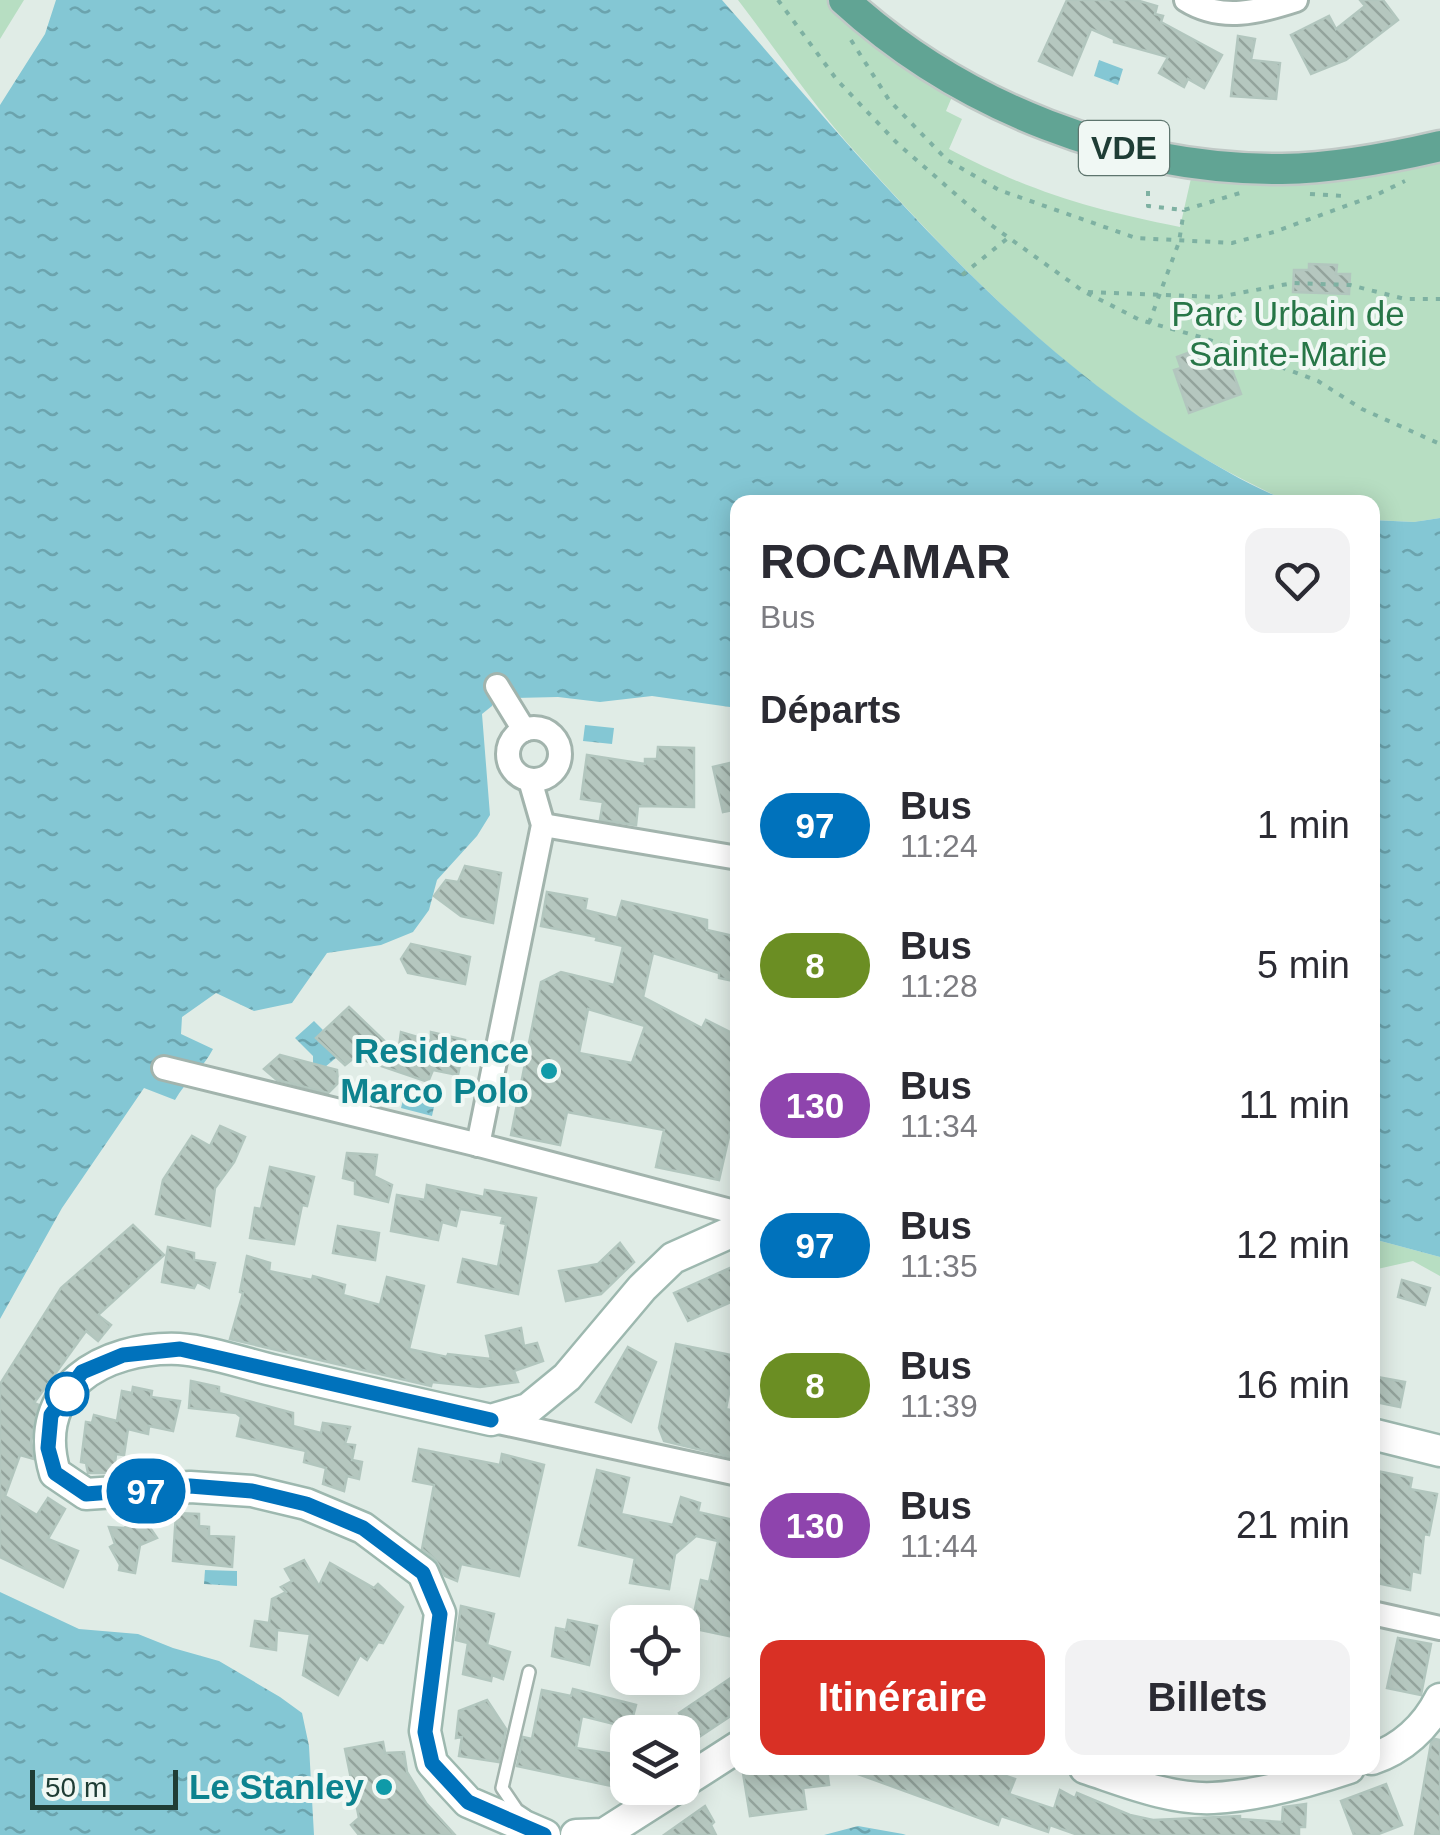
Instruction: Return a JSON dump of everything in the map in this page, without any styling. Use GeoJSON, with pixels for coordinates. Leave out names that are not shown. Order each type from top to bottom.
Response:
{"type":"FeatureCollection","features":[{"type":"Feature","properties":{"kind":"main road","name":"VDE"},"geometry":{"type":"LineString","coordinates":[[844,0],[939,70],[1031,119],[1063,132],[1154,156],[1246,168],[1286,168],[1384,159],[1440,146]]}},
{"type":"Feature","properties":{"kind":"main road","name":"VDE"},"geometry":{"type":"LineString","coordinates":[[869,0],[1012,90],[1091,130],[1136,141],[1267,156],[1310,153],[1440,130]]}},
{"type":"Feature","properties":{"kind":"street"},"geometry":{"type":"LineString","coordinates":[[1186,0],[1226,14],[1264,10],[1296,0]]}},
{"type":"Feature","properties":{"kind":"street"},"geometry":{"type":"LineString","coordinates":[[498,686],[524,730]]}},
{"type":"Feature","properties":{"kind":"street"},"geometry":{"type":"LineString","coordinates":[[524,730],[552,734],[561,754],[551,775],[530,780],[514,772],[508,754],[510,744],[524,730]]}},
{"type":"Feature","properties":{"kind":"street"},"geometry":{"type":"LineString","coordinates":[[478,1144],[542,825],[530,780]]}},
{"type":"Feature","properties":{"kind":"street"},"geometry":{"type":"LineString","coordinates":[[542,825],[730,857]]}},
{"type":"Feature","properties":{"kind":"street"},"geometry":{"type":"LineString","coordinates":[[164,1068],[730,1210]]}},
{"type":"Feature","properties":{"kind":"street"},"geometry":{"type":"LineString","coordinates":[[491,1420],[528,1409],[568,1376],[642,1288],[673,1258],[730,1233]]}},
{"type":"Feature","properties":{"kind":"street"},"geometry":{"type":"LineString","coordinates":[[544,1835],[468,1802],[432,1763],[425,1732],[440,1614],[423,1573],[363,1528],[306,1504],[252,1491],[190,1486],[86,1494],[55,1473],[48,1448],[51,1415],[82,1372],[123,1355],[180,1349],[730,1472]]}},
{"type":"Feature","properties":{"kind":"street"},"geometry":{"type":"LineString","coordinates":[[1380,1436],[1440,1450]]}},
{"type":"Feature","properties":{"kind":"street"},"geometry":{"type":"LineString","coordinates":[[1380,1616],[1440,1628]]}},
{"type":"Feature","properties":{"kind":"street"},"geometry":{"type":"LineString","coordinates":[[1380,1756],[1390,1753],[1429,1721],[1440,1699]]}},
{"type":"Feature","properties":{"kind":"street"},"geometry":{"type":"LineString","coordinates":[[700,1771],[730,1752]]}},
{"type":"Feature","properties":{"kind":"street"},"geometry":{"type":"LineString","coordinates":[[1108,1775],[1151,1789],[1210,1798],[1263,1791],[1323,1775]]}},
{"type":"Feature","properties":{"kind":"street"},"geometry":{"type":"LineString","coordinates":[[576,1835],[604,1834],[649,1805]]}},
{"type":"Feature","properties":{"kind":"lane"},"geometry":{"type":"LineString","coordinates":[[939,70],[960,69],[999,92]]}},
{"type":"Feature","properties":{"kind":"lane"},"geometry":{"type":"LineString","coordinates":[[529,1672],[502,1788],[517,1810],[554,1835]]}},
{"type":"Feature","properties":{"kind":"path"},"geometry":{"type":"LineString","coordinates":[[778,0],[837,80],[898,144],[1008,238],[1083,291],[1149,322],[1204,338],[1318,381],[1362,409],[1440,444]]}},
{"type":"Feature","properties":{"kind":"path"},"geometry":{"type":"LineString","coordinates":[[851,40],[888,100],[947,160],[999,190],[1136,238],[1232,243],[1274,232],[1409,178]]}},
{"type":"Feature","properties":{"kind":"path"},"geometry":{"type":"LineString","coordinates":[[1148,191],[1148,206],[1184,210],[1244,192]]}},
{"type":"Feature","properties":{"kind":"path"},"geometry":{"type":"LineString","coordinates":[[1294,194],[1343,196]]}},
{"type":"Feature","properties":{"kind":"path"},"geometry":{"type":"LineString","coordinates":[[1149,322],[1179,242],[1184,210]]}},
{"type":"Feature","properties":{"kind":"path"},"geometry":{"type":"LineString","coordinates":[[962,275],[1008,238]]}},
{"type":"Feature","properties":{"kind":"path"},"geometry":{"type":"LineString","coordinates":[[1083,291],[1218,297],[1294,283],[1350,284],[1405,299],[1440,299]]}},
{"type":"Feature","properties":{"kind":"green space"},"geometry":{"type":"Polygon","coordinates":[[[0,0],[24,0],[0,39],[0,0]]]}},
{"type":"Feature","properties":{"kind":"green space","name":"Parc Urbain de Sainte-Marie"},"geometry":{"type":"Polygon","coordinates":[[[738,0],[831,0],[954,92],[946,111],[962,119],[949,149],[1034,188],[1148,220],[1180,227],[1192,174],[1221,181],[1283,185],[1348,179],[1440,162],[1440,518],[1380,520],[1380,495],[1274,495],[1155,428],[1074,368],[998,301],[927,230],[827,119],[738,0]]]}},
{"type":"Feature","properties":{"kind":"green space"},"geometry":{"type":"Polygon","coordinates":[[[1380,1241],[1440,1257],[1440,1276],[1413,1261],[1380,1268],[1380,1241]]]}},
{"type":"Feature","properties":{"kind":"water"},"geometry":{"type":"Polygon","coordinates":[[[56,0],[722,0],[881,182],[994,297],[1054,351],[1117,401],[1184,446],[1275,495],[730,495],[730,707],[652,696],[600,702],[558,697],[515,698],[492,693],[492,706],[482,714],[490,815],[477,836],[437,880],[429,910],[413,932],[381,945],[327,953],[292,1003],[254,1011],[216,993],[182,1017],[181,1034],[213,1049],[209,1056],[175,1100],[144,1088],[62,1208],[0,1319],[0,105],[45,34],[56,0]]]}},
{"type":"Feature","properties":{"kind":"water"},"geometry":{"type":"Polygon","coordinates":[[[1099,60],[1123,69],[1118,85],[1094,76],[1099,60]]]}},
{"type":"Feature","properties":{"kind":"water"},"geometry":{"type":"Polygon","coordinates":[[[1440,518],[1440,1257],[1380,1241],[1380,520],[1440,518]]]}},
{"type":"Feature","properties":{"kind":"water"},"geometry":{"type":"Polygon","coordinates":[[[585,725],[614,728],[612,744],[583,741],[585,725]]]}},
{"type":"Feature","properties":{"kind":"water"},"geometry":{"type":"Polygon","coordinates":[[[314,1021],[323,1030],[316,1038],[337,1057],[325,1067],[313,1064],[313,1056],[295,1038],[314,1021]]]}},
{"type":"Feature","properties":{"kind":"water"},"geometry":{"type":"Polygon","coordinates":[[[404,1096],[435,1102],[432,1116],[401,1108],[404,1096]]]}},
{"type":"Feature","properties":{"kind":"water"},"geometry":{"type":"Polygon","coordinates":[[[205,1570],[237,1571],[237,1586],[204,1584],[205,1570]]]}},
{"type":"Feature","properties":{"kind":"water"},"geometry":{"type":"Polygon","coordinates":[[[0,1592],[79,1629],[138,1634],[219,1661],[302,1713],[309,1746],[314,1835],[0,1835],[0,1592]]]}},
{"type":"Feature","properties":{"kind":"water"},"geometry":{"type":"Polygon","coordinates":[[[858,1826],[903,1834],[906,1835],[824,1835],[858,1826]]]}},
{"type":"Feature","properties":{"kind":"building"},"geometry":{"type":"Polygon","coordinates":[[[1067,0],[1136,0],[1157,6],[1155,14],[1163,16],[1161,22],[1222,55],[1204,88],[1188,79],[1184,87],[1159,73],[1168,57],[1114,42],[1091,29],[1072,75],[1039,61],[1067,0]]]}},
{"type":"Feature","properties":{"kind":"building"},"geometry":{"type":"Polygon","coordinates":[[[1360,0],[1383,0],[1398,20],[1346,60],[1311,74],[1291,35],[1329,16],[1336,29],[1365,6],[1360,0]]]}},
{"type":"Feature","properties":{"kind":"building"},"geometry":{"type":"Polygon","coordinates":[[[1238,36],[1255,39],[1251,60],[1280,63],[1276,99],[1231,96],[1238,36]]]}},
{"type":"Feature","properties":{"kind":"building"},"geometry":{"type":"Polygon","coordinates":[[[1309,264],[1337,265],[1336,274],[1350,274],[1349,294],[1293,292],[1294,270],[1309,270],[1309,264]]]}},
{"type":"Feature","properties":{"kind":"building"},"geometry":{"type":"Polygon","coordinates":[[[1201,348],[1205,358],[1225,351],[1241,394],[1189,413],[1174,370],[1181,368],[1177,357],[1201,348]]]}},
{"type":"Feature","properties":{"kind":"building"},"geometry":{"type":"Polygon","coordinates":[[[658,747],[694,748],[694,807],[638,806],[636,825],[600,820],[603,802],[581,799],[587,755],[645,764],[645,759],[657,759],[658,747]]]}},
{"type":"Feature","properties":{"kind":"building"},"geometry":{"type":"Polygon","coordinates":[[[730,763],[730,811],[723,812],[713,767],[730,763]]]}},
{"type":"Feature","properties":{"kind":"building"},"geometry":{"type":"Polygon","coordinates":[[[465,866],[501,873],[493,923],[461,916],[434,896],[446,880],[458,882],[465,866]]]}},
{"type":"Feature","properties":{"kind":"building"},"geometry":{"type":"Polygon","coordinates":[[[547,892],[587,899],[585,910],[617,918],[622,901],[707,920],[707,930],[730,935],[730,980],[719,978],[719,973],[653,953],[643,997],[702,1028],[706,1020],[730,1032],[730,1132],[719,1180],[656,1167],[664,1130],[567,1112],[560,1145],[511,1135],[541,982],[561,972],[614,985],[623,946],[596,940],[597,937],[541,926],[547,892]],[[588,1009],[579,1053],[632,1063],[645,1026],[588,1009]]]}},
{"type":"Feature","properties":{"kind":"building"},"geometry":{"type":"Polygon","coordinates":[[[411,944],[470,957],[465,984],[408,973],[401,959],[411,944]]]}},
{"type":"Feature","properties":{"kind":"building"},"geometry":{"type":"Polygon","coordinates":[[[349,1007],[398,1054],[401,1032],[431,1041],[431,1032],[465,1040],[458,1075],[433,1070],[428,1082],[355,1057],[345,1065],[316,1038],[349,1007]]]}},
{"type":"Feature","properties":{"kind":"building"},"geometry":{"type":"Polygon","coordinates":[[[280,1055],[337,1070],[338,1083],[328,1093],[277,1080],[264,1069],[280,1055]]]}},
{"type":"Feature","properties":{"kind":"building"},"geometry":{"type":"Polygon","coordinates":[[[220,1126],[245,1137],[234,1162],[215,1188],[210,1226],[156,1214],[163,1180],[192,1136],[210,1146],[220,1126]]]}},
{"type":"Feature","properties":{"kind":"building"},"geometry":{"type":"Polygon","coordinates":[[[347,1153],[377,1155],[374,1176],[392,1185],[388,1202],[355,1194],[355,1181],[343,1178],[347,1153]]]}},
{"type":"Feature","properties":{"kind":"building"},"geometry":{"type":"Polygon","coordinates":[[[270,1167],[314,1177],[307,1206],[302,1205],[294,1244],[250,1238],[255,1208],[261,1209],[270,1167]]]}},
{"type":"Feature","properties":{"kind":"building"},"geometry":{"type":"Polygon","coordinates":[[[427,1185],[484,1197],[485,1190],[536,1198],[518,1294],[458,1282],[463,1259],[498,1267],[506,1224],[501,1223],[503,1216],[460,1209],[456,1226],[442,1222],[438,1240],[391,1231],[397,1195],[425,1200],[427,1185]]]}},
{"type":"Feature","properties":{"kind":"building"},"geometry":{"type":"Polygon","coordinates":[[[133,1225],[164,1255],[98,1315],[111,1325],[98,1341],[86,1331],[34,1403],[39,1405],[31,1441],[34,1459],[20,1455],[5,1496],[37,1515],[48,1498],[65,1509],[48,1539],[78,1551],[63,1587],[0,1557],[0,1384],[61,1288],[133,1225]]]}},
{"type":"Feature","properties":{"kind":"building"},"geometry":{"type":"Polygon","coordinates":[[[338,1226],[379,1233],[375,1260],[333,1253],[338,1226]]]}},
{"type":"Feature","properties":{"kind":"building"},"geometry":{"type":"Polygon","coordinates":[[[620,1243],[634,1262],[601,1294],[566,1301],[559,1271],[598,1264],[620,1243]]]}},
{"type":"Feature","properties":{"kind":"building"},"geometry":{"type":"Polygon","coordinates":[[[168,1247],[194,1253],[194,1260],[215,1263],[209,1288],[197,1282],[194,1288],[162,1282],[168,1247]]]}},
{"type":"Feature","properties":{"kind":"building"},"geometry":{"type":"Polygon","coordinates":[[[247,1256],[270,1263],[269,1271],[312,1280],[313,1276],[345,1285],[343,1295],[380,1305],[387,1277],[424,1286],[409,1349],[447,1357],[448,1354],[491,1359],[486,1336],[521,1328],[524,1346],[537,1343],[543,1361],[514,1371],[518,1382],[480,1387],[432,1382],[431,1386],[230,1339],[243,1293],[240,1292],[247,1256]]]}},
{"type":"Feature","properties":{"kind":"building"},"geometry":{"type":"Polygon","coordinates":[[[730,1268],[730,1303],[688,1321],[674,1293],[730,1268]]]}},
{"type":"Feature","properties":{"kind":"building"},"geometry":{"type":"Polygon","coordinates":[[[1402,1280],[1430,1288],[1425,1305],[1398,1297],[1402,1280]]]}},
{"type":"Feature","properties":{"kind":"building"},"geometry":{"type":"Polygon","coordinates":[[[676,1344],[730,1355],[726,1409],[730,1410],[730,1457],[664,1441],[659,1428],[676,1344]]]}},
{"type":"Feature","properties":{"kind":"building"},"geometry":{"type":"Polygon","coordinates":[[[628,1347],[656,1362],[631,1422],[596,1402],[628,1347]]]}},
{"type":"Feature","properties":{"kind":"building"},"geometry":{"type":"Polygon","coordinates":[[[1380,1377],[1405,1382],[1400,1407],[1380,1403],[1380,1377]]]}},
{"type":"Feature","properties":{"kind":"building"},"geometry":{"type":"Polygon","coordinates":[[[191,1381],[219,1387],[219,1393],[293,1413],[293,1426],[321,1433],[323,1423],[350,1427],[345,1444],[355,1445],[352,1460],[362,1462],[359,1479],[347,1476],[344,1491],[323,1484],[326,1468],[304,1462],[306,1451],[237,1436],[241,1417],[236,1413],[189,1408],[191,1381]]]}},
{"type":"Feature","properties":{"kind":"building"},"geometry":{"type":"Polygon","coordinates":[[[133,1387],[152,1391],[151,1397],[180,1401],[173,1431],[149,1426],[148,1434],[128,1429],[124,1455],[116,1454],[114,1473],[88,1473],[86,1463],[81,1462],[86,1422],[92,1423],[94,1415],[117,1421],[122,1391],[132,1393],[133,1387]]]}},
{"type":"Feature","properties":{"kind":"building"},"geometry":{"type":"Polygon","coordinates":[[[419,1449],[500,1465],[502,1454],[544,1465],[519,1576],[461,1564],[457,1581],[445,1576],[435,1559],[422,1549],[434,1485],[413,1481],[419,1449]]]}},
{"type":"Feature","properties":{"kind":"building"},"geometry":{"type":"Polygon","coordinates":[[[597,1470],[629,1478],[621,1514],[673,1525],[681,1497],[700,1503],[698,1512],[730,1519],[730,1636],[700,1630],[700,1605],[696,1605],[701,1580],[709,1582],[718,1541],[696,1536],[675,1554],[669,1589],[630,1583],[635,1558],[579,1545],[597,1470]]]}},
{"type":"Feature","properties":{"kind":"building"},"geometry":{"type":"Polygon","coordinates":[[[1380,1472],[1412,1478],[1410,1489],[1437,1494],[1429,1535],[1424,1534],[1420,1573],[1412,1571],[1410,1590],[1380,1584],[1380,1472]]]}},
{"type":"Feature","properties":{"kind":"building"},"geometry":{"type":"Polygon","coordinates":[[[176,1513],[199,1514],[199,1526],[209,1527],[209,1536],[234,1537],[232,1567],[173,1561],[176,1513]]]}},
{"type":"Feature","properties":{"kind":"building"},"geometry":{"type":"Polygon","coordinates":[[[142,1516],[157,1538],[140,1545],[135,1573],[119,1570],[110,1547],[115,1544],[109,1527],[124,1528],[142,1516]]]}},
{"type":"Feature","properties":{"kind":"building"},"geometry":{"type":"Polygon","coordinates":[[[304,1560],[319,1586],[330,1563],[374,1588],[378,1584],[403,1607],[383,1643],[378,1642],[367,1660],[360,1655],[338,1695],[303,1675],[310,1634],[277,1630],[276,1650],[251,1646],[255,1621],[269,1623],[272,1599],[286,1592],[281,1587],[292,1581],[285,1569],[304,1560]]]}},
{"type":"Feature","properties":{"kind":"building"},"geometry":{"type":"Polygon","coordinates":[[[461,1606],[494,1614],[487,1645],[510,1652],[503,1679],[492,1675],[491,1681],[463,1674],[468,1643],[456,1640],[461,1606]]]}},
{"type":"Feature","properties":{"kind":"building"},"geometry":{"type":"Polygon","coordinates":[[[568,1620],[597,1626],[589,1665],[552,1656],[556,1628],[566,1630],[568,1620]]]}},
{"type":"Feature","properties":{"kind":"building"},"geometry":{"type":"Polygon","coordinates":[[[1398,1638],[1431,1644],[1421,1695],[1387,1688],[1398,1638]]]}},
{"type":"Feature","properties":{"kind":"building"},"geometry":{"type":"Polygon","coordinates":[[[730,1678],[730,1716],[700,1736],[700,1715],[680,1715],[730,1678]]]}},
{"type":"Feature","properties":{"kind":"building"},"geometry":{"type":"Polygon","coordinates":[[[573,1689],[636,1705],[633,1715],[610,1715],[610,1723],[582,1716],[576,1748],[610,1753],[610,1786],[517,1766],[523,1737],[532,1739],[542,1690],[571,1696],[573,1689]]]}},
{"type":"Feature","properties":{"kind":"building"},"geometry":{"type":"Polygon","coordinates":[[[487,1700],[506,1729],[499,1762],[459,1756],[459,1711],[487,1700]]]}},
{"type":"Feature","properties":{"kind":"building"},"geometry":{"type":"Polygon","coordinates":[[[1440,1740],[1440,1835],[1415,1835],[1431,1743],[1440,1740]]]}},
{"type":"Feature","properties":{"kind":"building","name":"Le Stanley"},"geometry":{"type":"Polygon","coordinates":[[[383,1742],[385,1753],[404,1752],[407,1772],[426,1803],[455,1835],[359,1835],[351,1825],[359,1818],[345,1749],[383,1742]]]}},
{"type":"Feature","properties":{"kind":"building"},"geometry":{"type":"Polygon","coordinates":[[[743,1775],[828,1775],[829,1785],[803,1788],[806,1809],[750,1816],[743,1775]]]}},
{"type":"Feature","properties":{"kind":"building"},"geometry":{"type":"Polygon","coordinates":[[[861,1775],[1003,1775],[1015,1779],[1009,1794],[1054,1809],[1060,1790],[1075,1798],[1077,1793],[1153,1820],[1240,1816],[1282,1822],[1283,1807],[1306,1804],[1305,1827],[1299,1827],[1299,1835],[1078,1835],[1050,1825],[1048,1832],[1001,1816],[998,1825],[861,1775]]]}},
{"type":"Feature","properties":{"kind":"building"},"geometry":{"type":"Polygon","coordinates":[[[1386,1784],[1402,1825],[1376,1835],[1354,1835],[1341,1801],[1386,1784]]]}},
{"type":"Feature","properties":{"kind":"building"},"geometry":{"type":"Polygon","coordinates":[[[705,1806],[716,1835],[664,1835],[705,1806]]]}},
{"type":"Feature","properties":{"kind":"bus line","name":"97"},"geometry":{"type":"LineString","coordinates":[[491,1420],[180,1349],[123,1355],[82,1372],[51,1415],[48,1448],[55,1473],[86,1494],[190,1486],[252,1491],[306,1504],[363,1528],[423,1573],[440,1614],[425,1732],[432,1763],[468,1802],[544,1835]]}},
{"type":"Feature","properties":{"kind":"place","name":"Residence Marco Polo"},"geometry":{"type":"Point","coordinates":[549,1071]}},
{"type":"Feature","properties":{"kind":"place","name":"Le Stanley"},"geometry":{"type":"Point","coordinates":[384,1787]}}]}
